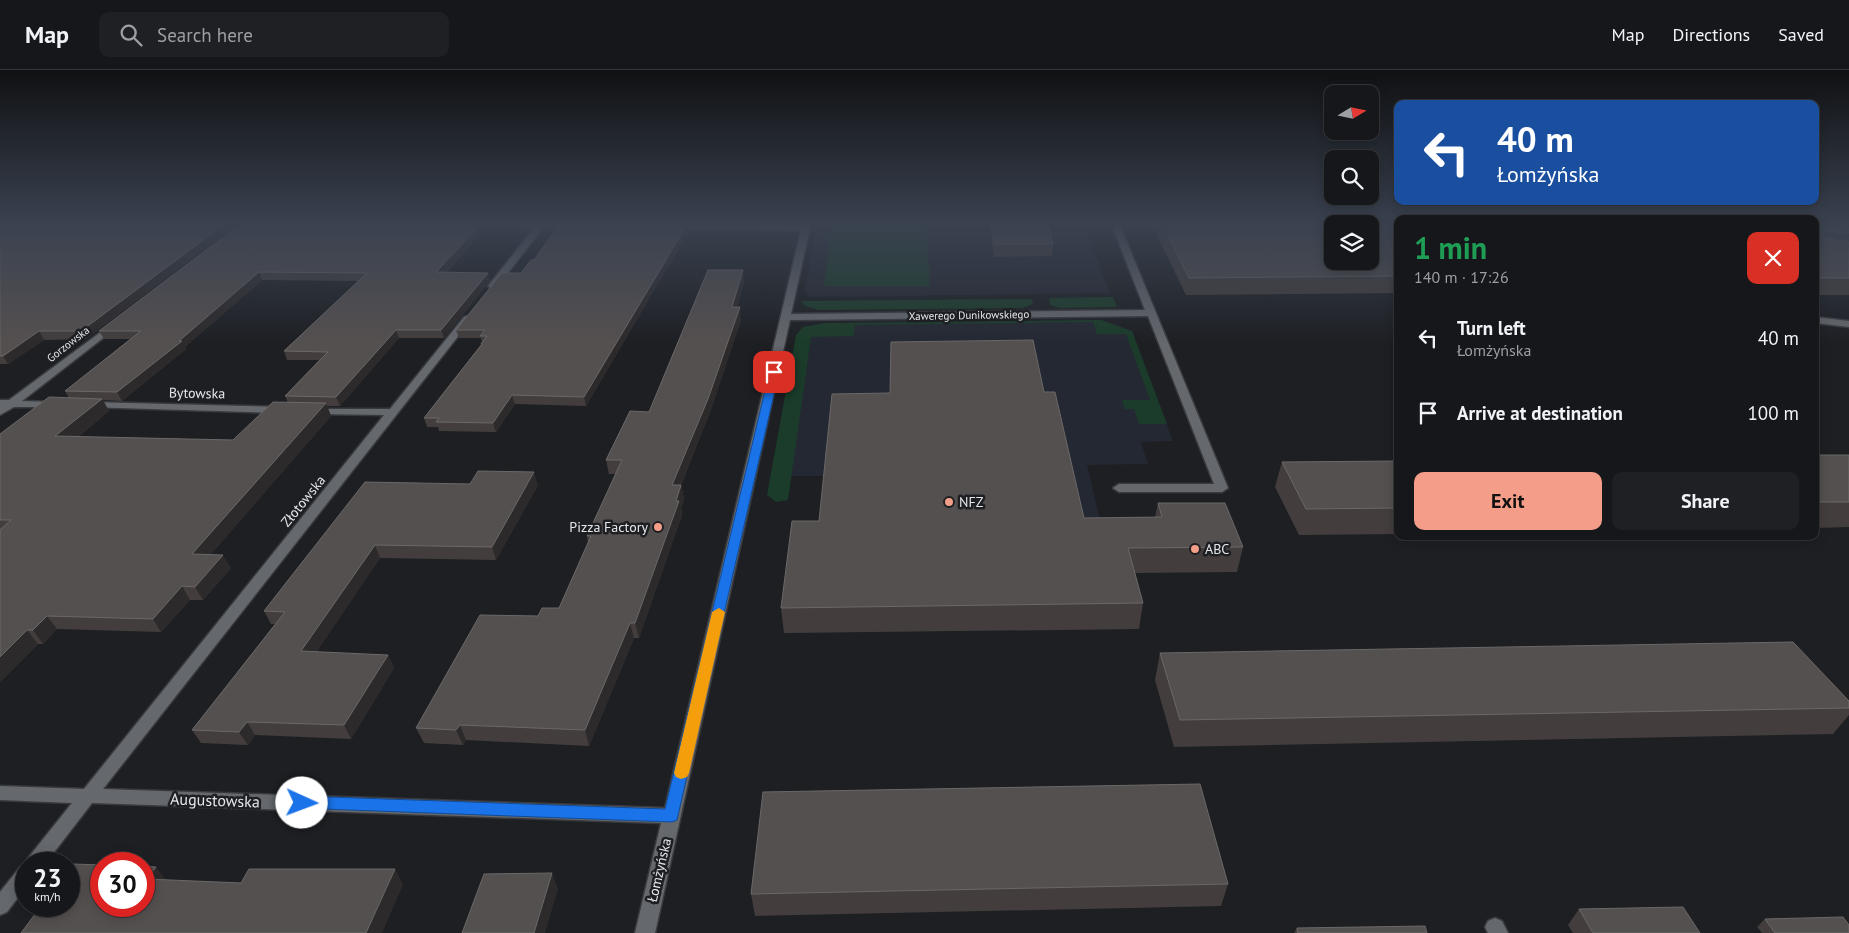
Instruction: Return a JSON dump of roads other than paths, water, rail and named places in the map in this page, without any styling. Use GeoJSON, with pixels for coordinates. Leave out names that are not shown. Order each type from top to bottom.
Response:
{"type":"FeatureCollection","features":[{"type":"Feature","properties":{"kind":"street","name":"Złotowska"},"geometry":{"type":"LineString","coordinates":[[88,796],[511,263]]}},
{"type":"Feature","properties":{"kind":"street","name":"Łomżyńska"},"geometry":{"type":"LineString","coordinates":[[645,933],[799,263]]}},
{"type":"Feature","properties":{"kind":"street"},"geometry":{"type":"LineString","coordinates":[[1119,488],[1222,488],[1131,263]]}},
{"type":"Feature","properties":{"kind":"street","name":"Xawerego Dunikowskiego"},"geometry":{"type":"LineString","coordinates":[[787,317],[1151,313]]}},
{"type":"Feature","properties":{"kind":"street","name":"Gorzowska"},"geometry":{"type":"LineString","coordinates":[[0,412],[122,319]]}},
{"type":"Feature","properties":{"kind":"street"},"geometry":{"type":"LineString","coordinates":[[1819,320],[1849,324]]}},
{"type":"Feature","properties":{"kind":"street","name":"Bytowska"},"geometry":{"type":"LineString","coordinates":[[0,404],[393,412]]}},
{"type":"Feature","properties":{"kind":"street","name":"Augustowska"},"geometry":{"type":"LineString","coordinates":[[0,793],[672,816]]}},
{"type":"Feature","properties":{"kind":"street"},"geometry":{"type":"LineString","coordinates":[[44,852],[88,796]]}},
{"type":"Feature","properties":{"kind":"street"},"geometry":{"type":"LineString","coordinates":[[0,906],[15,887]]}},
{"type":"Feature","properties":{"kind":"place","name":"NFZ"},"geometry":{"type":"Point","coordinates":[949,502]}},
{"type":"Feature","properties":{"kind":"place","name":"Pizza Factory"},"geometry":{"type":"Point","coordinates":[658,527]}},
{"type":"Feature","properties":{"kind":"place","name":"ABC"},"geometry":{"type":"Point","coordinates":[1195,549]}}]}
